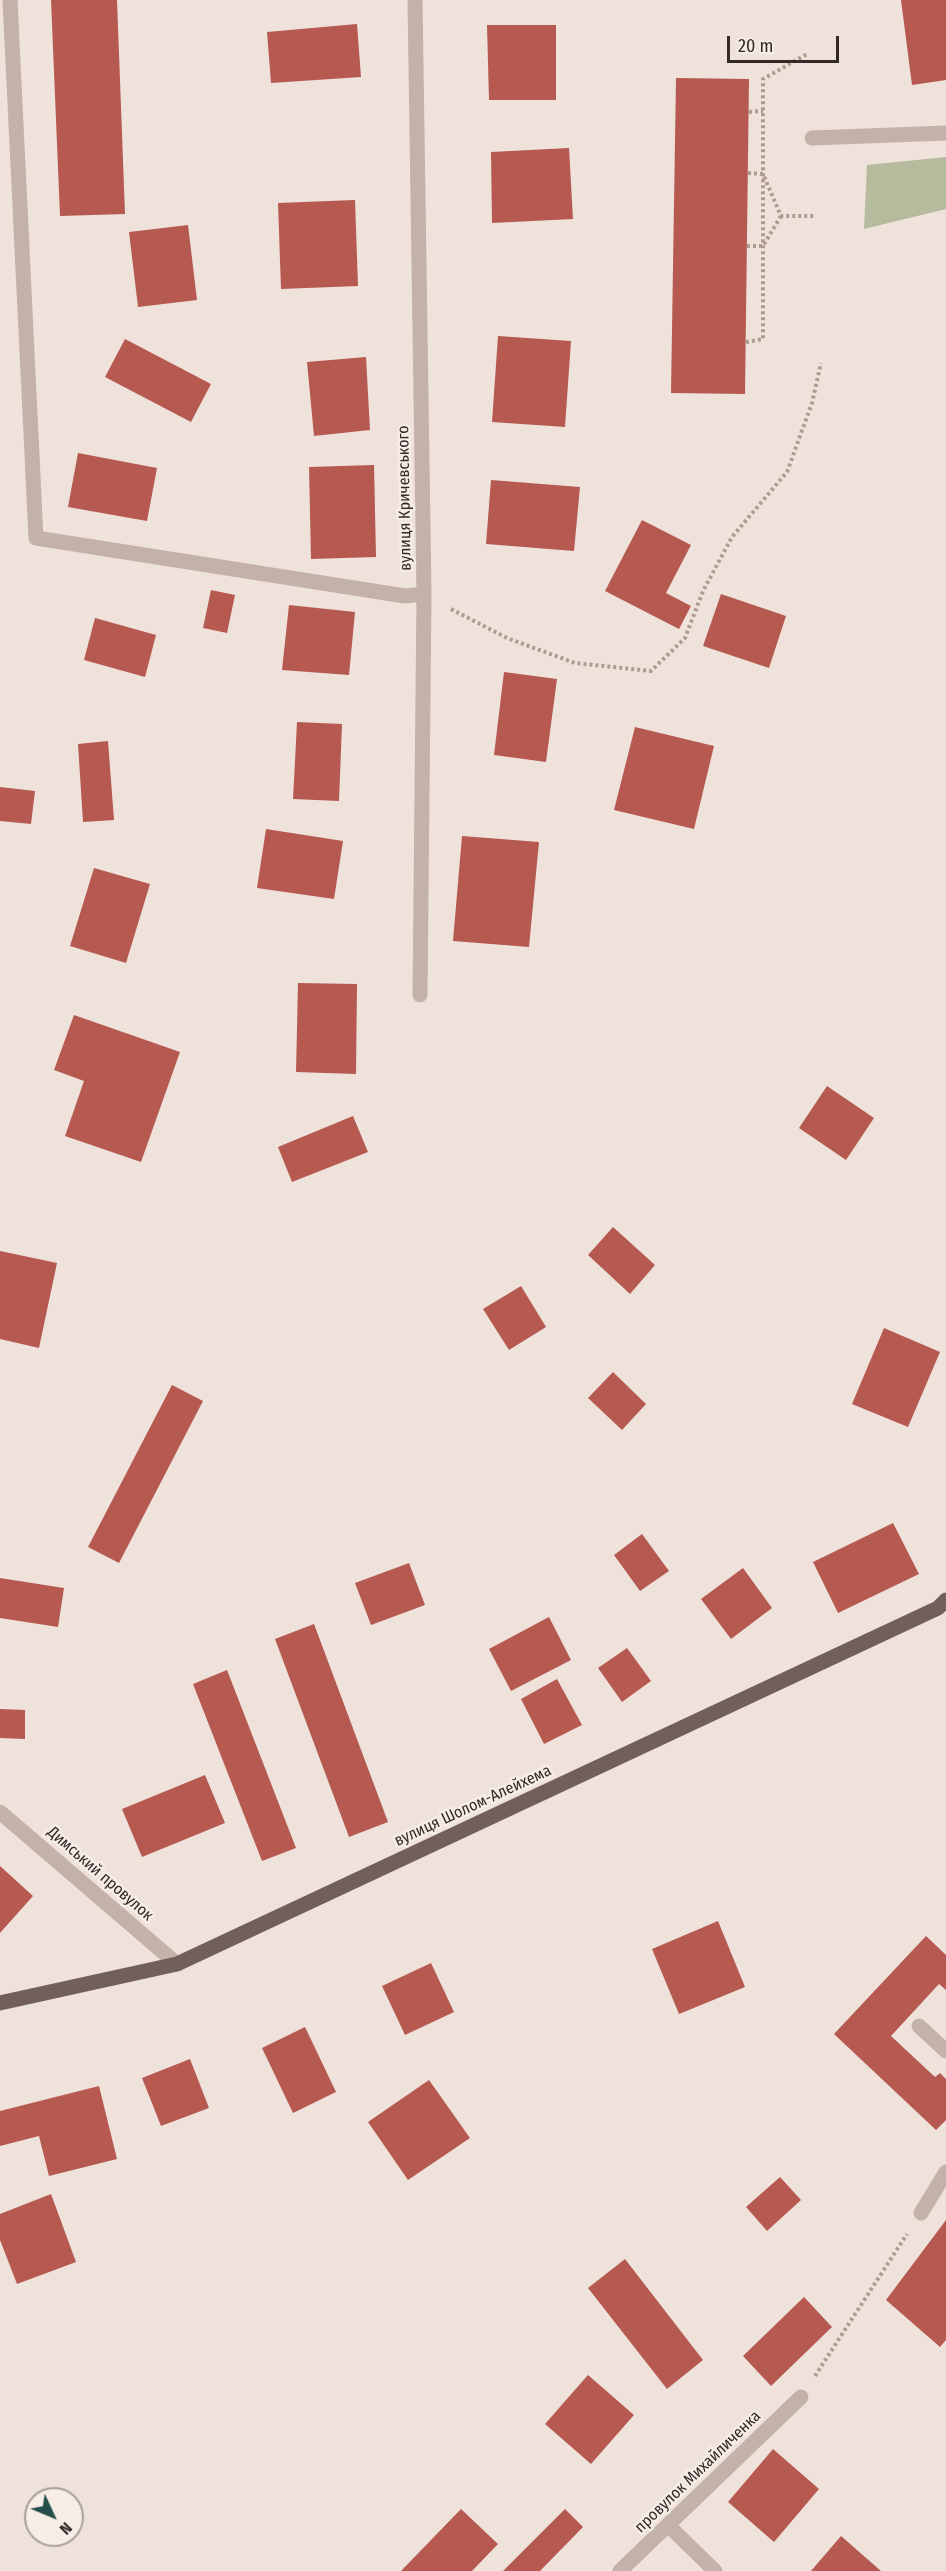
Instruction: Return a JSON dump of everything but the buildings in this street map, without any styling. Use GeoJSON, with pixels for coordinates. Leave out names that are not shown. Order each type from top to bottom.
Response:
{"type":"FeatureCollection","features":[{"type":"Feature","properties":{"kind":"main road","name":"вулиця Шолом-Алейхема"},"geometry":{"type":"LineString","coordinates":[[0,2003],[177,1964],[928,1613],[946,1600]]}},
{"type":"Feature","properties":{"kind":"street"},"geometry":{"type":"LineString","coordinates":[[10,0],[36,538],[405,596],[424,594]]}},
{"type":"Feature","properties":{"kind":"street","name":"вулиця Кричевського"},"geometry":{"type":"LineString","coordinates":[[415,0],[424,594],[420,995]]}},
{"type":"Feature","properties":{"kind":"street"},"geometry":{"type":"LineString","coordinates":[[812,138],[946,133]]}},
{"type":"Feature","properties":{"kind":"street","name":"Димський провулок"},"geometry":{"type":"LineString","coordinates":[[0,1812],[177,1964]]}},
{"type":"Feature","properties":{"kind":"street"},"geometry":{"type":"LineString","coordinates":[[919,2025],[946,2051]]}},
{"type":"Feature","properties":{"kind":"street"},"geometry":{"type":"LineString","coordinates":[[921,2213],[946,2172]]}},
{"type":"Feature","properties":{"kind":"street","name":"провулок Михайличенка"},"geometry":{"type":"LineString","coordinates":[[620,2571],[801,2397]]}},
{"type":"Feature","properties":{"kind":"street"},"geometry":{"type":"LineString","coordinates":[[669,2526],[715,2571]]}},
{"type":"Feature","properties":{"kind":"path"},"geometry":{"type":"LineString","coordinates":[[746,342],[763,339],[763,79],[807,54]]}},
{"type":"Feature","properties":{"kind":"path"},"geometry":{"type":"LineString","coordinates":[[749,112],[763,111]]}},
{"type":"Feature","properties":{"kind":"path"},"geometry":{"type":"LineString","coordinates":[[748,173],[763,174]]}},
{"type":"Feature","properties":{"kind":"path"},"geometry":{"type":"LineString","coordinates":[[763,174],[781,216]]}},
{"type":"Feature","properties":{"kind":"path"},"geometry":{"type":"LineString","coordinates":[[781,216],[815,216]]}},
{"type":"Feature","properties":{"kind":"path"},"geometry":{"type":"LineString","coordinates":[[763,246],[781,216]]}},
{"type":"Feature","properties":{"kind":"path"},"geometry":{"type":"LineString","coordinates":[[747,246],[763,246]]}},
{"type":"Feature","properties":{"kind":"path"},"geometry":{"type":"LineString","coordinates":[[424,594],[507,638],[575,663],[651,671],[685,638],[703,591],[732,537],[787,472],[812,403],[821,363]]}},
{"type":"Feature","properties":{"kind":"path"},"geometry":{"type":"LineString","coordinates":[[801,2397],[921,2213]]}},
{"type":"Feature","properties":{"kind":"green space"},"geometry":{"type":"Polygon","coordinates":[[[946,157],[946,209],[864,229],[867,165],[946,157]]]}}]}
